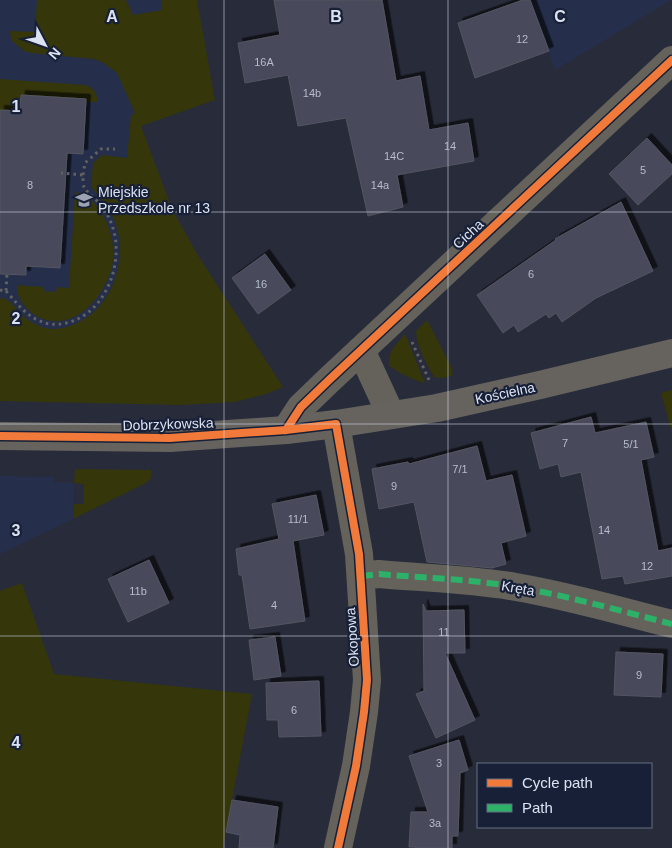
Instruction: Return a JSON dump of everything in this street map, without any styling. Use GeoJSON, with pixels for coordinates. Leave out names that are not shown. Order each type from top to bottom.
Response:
{"type":"FeatureCollection","features":[{"type":"Feature","properties":{"kind":"main road","name":"Kościelna"},"geometry":{"type":"LineString","coordinates":[[336,424],[437,408],[672,353]]}},
{"type":"Feature","properties":{"kind":"main road","name":"Dobrzykowska"},"geometry":{"type":"LineString","coordinates":[[0,436],[170,438],[286,430],[336,424]]}},
{"type":"Feature","properties":{"kind":"street","name":"Cicha"},"geometry":{"type":"LineString","coordinates":[[286,430],[301,407],[672,60]]}},
{"type":"Feature","properties":{"kind":"street"},"geometry":{"type":"LineString","coordinates":[[361,350],[391,415]]}},
{"type":"Feature","properties":{"kind":"street","name":"Okopowa"},"geometry":{"type":"LineString","coordinates":[[336,424],[359,554],[367,680],[356,766],[338,848]]}},
{"type":"Feature","properties":{"kind":"street","name":"Kręta"},"geometry":{"type":"LineString","coordinates":[[360,576],[379,574],[516,587],[672,624]]}},
{"type":"Feature","properties":{"kind":"path"},"geometry":{"type":"LineString","coordinates":[[0,290],[6,291],[25,313],[40,322],[48,324],[61,324],[80,318],[101,298],[114,272],[116,244],[107,214],[84,186],[83,175],[85,163],[101,149],[115,149]]}},
{"type":"Feature","properties":{"kind":"path"},"geometry":{"type":"LineString","coordinates":[[62,173],[83,175]]}},
{"type":"Feature","properties":{"kind":"path"},"geometry":{"type":"LineString","coordinates":[[6,291],[7,274]]}},
{"type":"Feature","properties":{"kind":"path"},"geometry":{"type":"LineString","coordinates":[[412,341],[431,385]]}},
{"type":"Feature","properties":{"kind":"shaded area","name":"Miejskie Przedszkole nr 13"},"geometry":{"type":"Polygon","coordinates":[[[0,0],[197,0],[215,100],[141,126],[172,209],[196,252],[283,387],[181,405],[0,401],[0,0]]]}},
{"type":"Feature","properties":{"kind":"shaded area"},"geometry":{"type":"Polygon","coordinates":[[[37,0],[126,0],[133,15],[162,10],[161,0],[197,0],[215,100],[141,126],[172,209],[196,252],[283,387],[266,394],[235,402],[181,405],[0,401],[0,298],[10,302],[23,316],[34,323],[55,329],[72,325],[87,318],[109,294],[119,262],[120,245],[113,217],[91,187],[93,163],[102,155],[127,158],[131,115],[135,113],[117,73],[102,62],[94,59],[30,53],[24,51],[11,40],[10,31],[35,32],[37,0]]]}},
{"type":"Feature","properties":{"kind":"shaded area"},"geometry":{"type":"Polygon","coordinates":[[[530,0],[671,0],[555,70],[530,0]]]}},
{"type":"Feature","properties":{"kind":"shaded area"},"geometry":{"type":"Polygon","coordinates":[[[0,79],[85,85],[91,87],[97,96],[98,102],[86,102],[86,99],[21,95],[20,111],[0,110],[0,79]]]}},
{"type":"Feature","properties":{"kind":"shaded area"},"geometry":{"type":"Polygon","coordinates":[[[75,192],[91,200],[107,222],[113,244],[112,267],[101,292],[83,312],[59,321],[46,320],[33,314],[24,305],[19,298],[17,285],[44,287],[43,291],[56,292],[57,287],[69,288],[75,192]]]}},
{"type":"Feature","properties":{"kind":"shaded area"},"geometry":{"type":"Polygon","coordinates":[[[427,320],[453,370],[451,371],[453,375],[444,378],[434,377],[422,355],[416,331],[427,320]]]}},
{"type":"Feature","properties":{"kind":"shaded area"},"geometry":{"type":"Polygon","coordinates":[[[405,334],[425,383],[402,374],[389,366],[391,352],[405,334]]]}},
{"type":"Feature","properties":{"kind":"shaded area"},"geometry":{"type":"Polygon","coordinates":[[[672,390],[672,433],[661,393],[672,390]]]}},
{"type":"Feature","properties":{"kind":"shaded area"},"geometry":{"type":"Polygon","coordinates":[[[75,469],[151,470],[151,478],[146,483],[73,519],[74,504],[84,504],[84,484],[74,483],[75,469]]]}},
{"type":"Feature","properties":{"kind":"shaded area"},"geometry":{"type":"Polygon","coordinates":[[[0,476],[54,477],[54,482],[74,483],[73,519],[0,554],[0,476]]]}},
{"type":"Feature","properties":{"kind":"shaded area"},"geometry":{"type":"Polygon","coordinates":[[[22,583],[54,674],[252,694],[223,848],[0,848],[0,591],[22,583]]]}},
{"type":"Feature","properties":{"kind":"building"},"geometry":{"type":"Polygon","coordinates":[[[274,0],[382,0],[396,81],[420,76],[429,130],[468,123],[474,161],[397,175],[403,207],[368,216],[346,118],[298,126],[288,75],[245,83],[238,43],[280,35],[274,0]]]}},
{"type":"Feature","properties":{"kind":"building"},"geometry":{"type":"Polygon","coordinates":[[[523,0],[530,0],[549,51],[475,78],[458,23],[523,0]]]}},
{"type":"Feature","properties":{"kind":"building"},"geometry":{"type":"Polygon","coordinates":[[[21,95],[86,99],[83,154],[67,153],[60,268],[26,266],[26,275],[0,274],[0,110],[20,111],[21,95]]]}},
{"type":"Feature","properties":{"kind":"building"},"geometry":{"type":"Polygon","coordinates":[[[647,138],[672,165],[672,174],[638,205],[609,174],[647,138]]]}},
{"type":"Feature","properties":{"kind":"building"},"geometry":{"type":"Polygon","coordinates":[[[621,202],[653,271],[596,298],[562,322],[556,313],[549,318],[546,314],[518,332],[514,325],[503,333],[477,295],[555,239],[621,202]]]}},
{"type":"Feature","properties":{"kind":"building"},"geometry":{"type":"Polygon","coordinates":[[[265,254],[291,290],[258,314],[232,278],[265,254]]]}},
{"type":"Feature","properties":{"kind":"building"},"geometry":{"type":"Polygon","coordinates":[[[591,417],[595,433],[646,422],[654,457],[641,460],[658,551],[672,548],[672,576],[625,584],[623,576],[602,579],[581,472],[561,477],[558,464],[540,469],[531,433],[591,417]]]}},
{"type":"Feature","properties":{"kind":"building"},"geometry":{"type":"Polygon","coordinates":[[[477,446],[486,481],[512,475],[526,536],[501,543],[506,564],[492,568],[427,562],[414,502],[379,509],[372,469],[408,462],[409,464],[477,446]]]}},
{"type":"Feature","properties":{"kind":"building"},"geometry":{"type":"Polygon","coordinates":[[[316,495],[324,535],[293,541],[305,621],[250,629],[242,575],[239,575],[236,549],[279,539],[272,504],[316,495]]]}},
{"type":"Feature","properties":{"kind":"building"},"geometry":{"type":"Polygon","coordinates":[[[149,560],[169,603],[128,622],[108,579],[149,560]]]}},
{"type":"Feature","properties":{"kind":"building"},"geometry":{"type":"Polygon","coordinates":[[[423,604],[426,611],[464,610],[465,653],[445,653],[475,720],[436,738],[416,694],[424,691],[423,604]]]}},
{"type":"Feature","properties":{"kind":"building"},"geometry":{"type":"Polygon","coordinates":[[[275,637],[281,676],[254,680],[249,640],[275,637]]]}},
{"type":"Feature","properties":{"kind":"building"},"geometry":{"type":"Polygon","coordinates":[[[616,652],[663,654],[661,697],[614,695],[616,652]]]}},
{"type":"Feature","properties":{"kind":"building"},"geometry":{"type":"Polygon","coordinates":[[[319,681],[321,736],[279,737],[278,720],[267,720],[266,683],[319,681]]]}},
{"type":"Feature","properties":{"kind":"building"},"geometry":{"type":"Polygon","coordinates":[[[459,740],[468,770],[460,773],[458,836],[452,836],[452,848],[409,847],[411,812],[428,812],[409,756],[459,740]]]}},
{"type":"Feature","properties":{"kind":"building"},"geometry":{"type":"Polygon","coordinates":[[[232,800],[278,807],[273,848],[239,848],[240,835],[226,832],[232,800]]]}},
{"type":"Feature","properties":{"kind":"marked path"},"geometry":{"type":"LineString","coordinates":[[361,576],[379,574],[499,584],[594,604],[672,624]]}},
{"type":"Feature","properties":{"kind":"cycle path"},"geometry":{"type":"LineString","coordinates":[[286,430],[301,407],[329,380],[672,60]]}},
{"type":"Feature","properties":{"kind":"cycle path"},"geometry":{"type":"LineString","coordinates":[[0,436],[170,438],[286,430],[336,424],[359,554],[367,680],[356,766],[338,848]]}},
{"type":"Feature","properties":{"kind":"place","name":"Miejskie Przedszkole nr 13"},"geometry":{"type":"Point","coordinates":[84,200]}}]}
